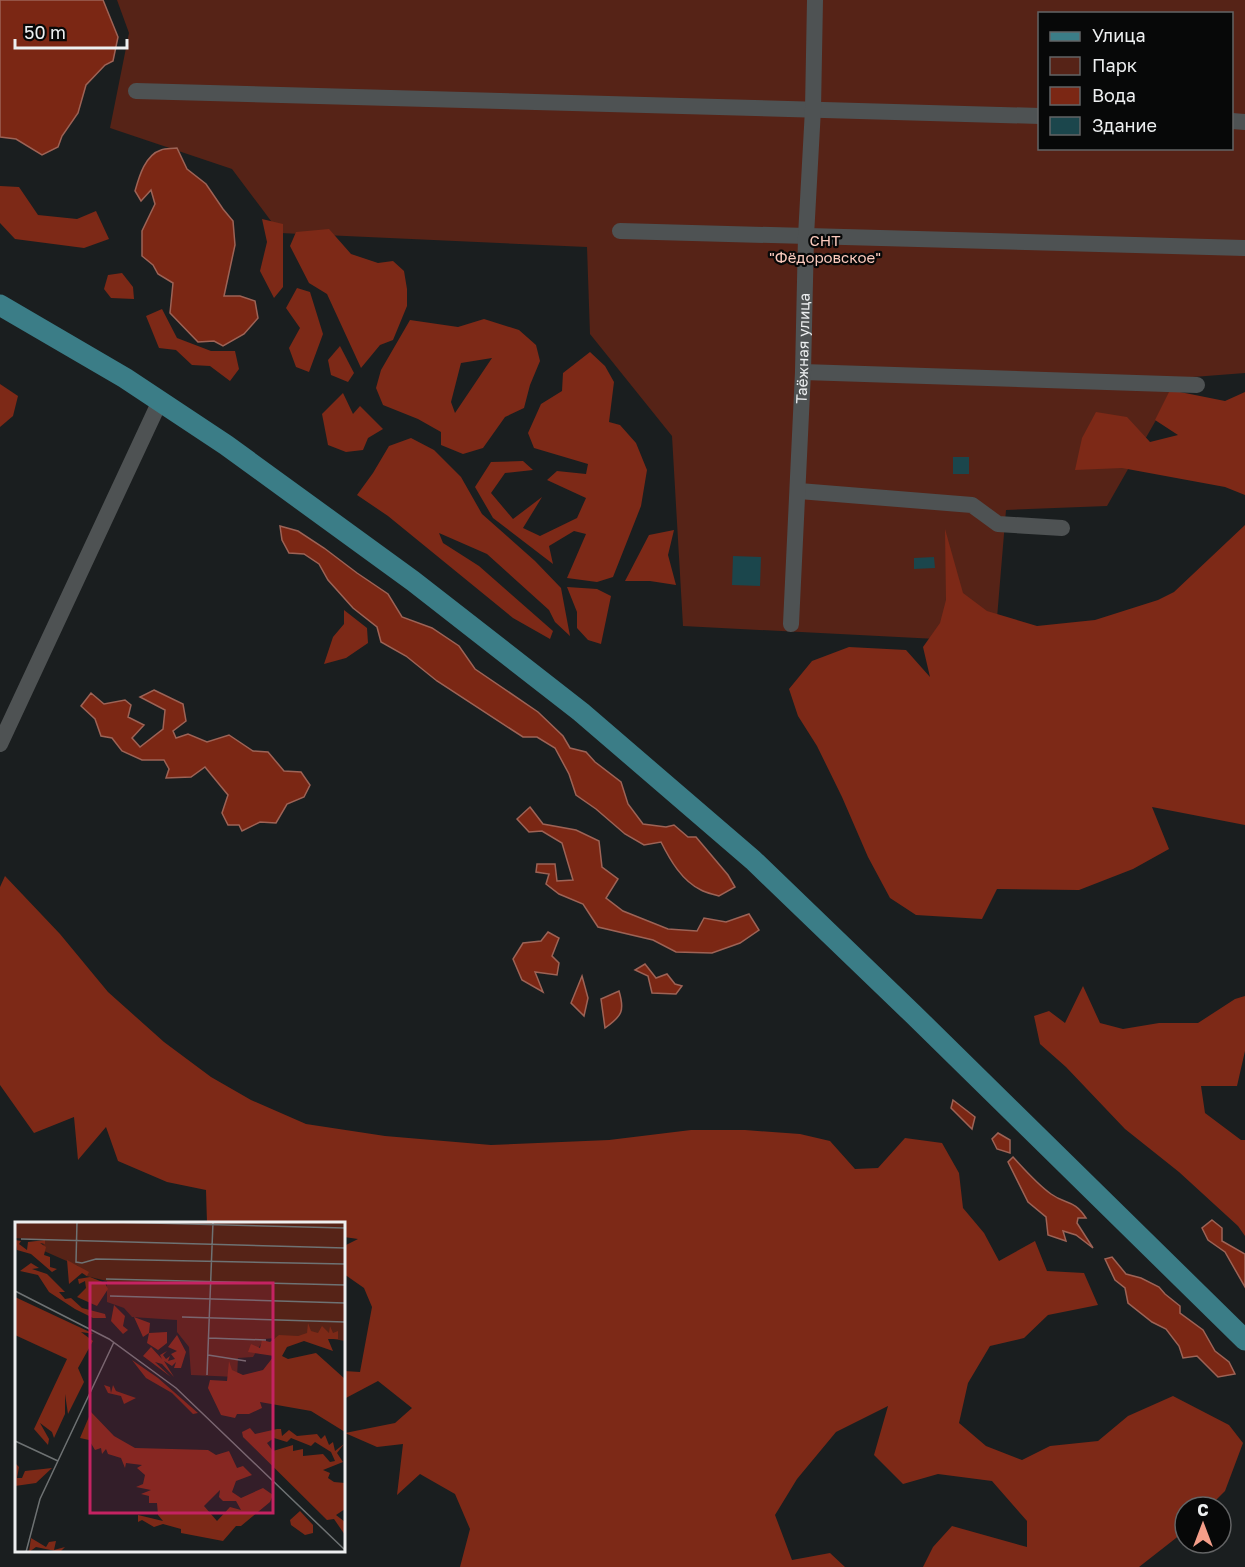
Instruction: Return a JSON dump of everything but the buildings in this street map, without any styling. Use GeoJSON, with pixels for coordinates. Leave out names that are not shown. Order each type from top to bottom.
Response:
{"type":"FeatureCollection","features":[{"type":"Feature","properties":{"kind":"main road"},"geometry":{"type":"LineString","coordinates":[[0,305],[125,378],[226,445],[422,588],[581,712],[753,860],[922,1022],[1245,1340]]}},
{"type":"Feature","properties":{"kind":"street","name":"Таёжная улица"},"geometry":{"type":"LineString","coordinates":[[791,624],[804,372],[806,237],[813,109],[815,0]]}},
{"type":"Feature","properties":{"kind":"street"},"geometry":{"type":"LineString","coordinates":[[136,91],[1038,116]]}},
{"type":"Feature","properties":{"kind":"street"},"geometry":{"type":"LineString","coordinates":[[620,231],[1245,248]]}},
{"type":"Feature","properties":{"kind":"street"},"geometry":{"type":"LineString","coordinates":[[804,372],[1197,385]]}},
{"type":"Feature","properties":{"kind":"street"},"geometry":{"type":"LineString","coordinates":[[0,744],[160,401]]}},
{"type":"Feature","properties":{"kind":"street"},"geometry":{"type":"LineString","coordinates":[[799,491],[972,505],[998,524],[1062,528]]}},
{"type":"Feature","properties":{"kind":"green space","name":"СНТ \"Фёдоровское\""},"geometry":{"type":"Polygon","coordinates":[[[117,0],[1245,0],[1245,373],[1180,378],[1107,506],[1006,510],[995,642],[683,626],[672,436],[590,334],[587,247],[280,233],[232,169],[110,128],[129,33],[117,0]]]}},
{"type":"Feature","properties":{"kind":"shaded area"},"geometry":{"type":"Polygon","coordinates":[[[0,186],[19,187],[38,215],[77,219],[96,211],[109,239],[84,248],[15,239],[0,223],[0,186]]]}},
{"type":"Feature","properties":{"kind":"shaded area"},"geometry":{"type":"Polygon","coordinates":[[[262,219],[283,224],[283,287],[274,298],[260,271],[267,242],[262,219]]]}},
{"type":"Feature","properties":{"kind":"shaded area"},"geometry":{"type":"Polygon","coordinates":[[[329,229],[351,254],[378,263],[393,261],[404,271],[407,306],[393,340],[380,345],[361,368],[327,294],[309,283],[290,246],[296,232],[329,229]]]}},
{"type":"Feature","properties":{"kind":"shaded area"},"geometry":{"type":"Polygon","coordinates":[[[122,273],[133,287],[134,299],[111,298],[104,289],[108,275],[122,273]]]}},
{"type":"Feature","properties":{"kind":"shaded area"},"geometry":{"type":"Polygon","coordinates":[[[297,288],[310,292],[323,334],[309,372],[296,367],[289,348],[300,328],[286,308],[297,288]]]}},
{"type":"Feature","properties":{"kind":"shaded area"},"geometry":{"type":"Polygon","coordinates":[[[162,309],[177,338],[211,351],[235,351],[239,369],[230,381],[210,366],[192,365],[176,350],[159,348],[146,316],[162,309]]]}},
{"type":"Feature","properties":{"kind":"shaded area"},"geometry":{"type":"Polygon","coordinates":[[[484,319],[519,330],[536,345],[540,361],[524,408],[505,417],[483,448],[463,454],[441,445],[441,432],[418,419],[383,405],[376,388],[381,370],[410,320],[458,327],[484,319]],[[492,358],[461,363],[451,402],[455,413],[492,358]]]}},
{"type":"Feature","properties":{"kind":"shaded area"},"geometry":{"type":"Polygon","coordinates":[[[340,346],[354,373],[348,382],[331,375],[328,360],[340,346]]]}},
{"type":"Feature","properties":{"kind":"shaded area"},"geometry":{"type":"Polygon","coordinates":[[[590,352],[605,366],[614,382],[609,422],[620,425],[636,443],[647,470],[641,506],[613,577],[597,582],[567,578],[586,534],[574,531],[549,546],[553,564],[493,518],[475,487],[491,462],[523,461],[533,470],[505,473],[491,493],[513,519],[542,497],[523,528],[540,536],[577,518],[586,498],[547,480],[557,471],[586,474],[588,464],[534,448],[528,433],[541,404],[562,391],[563,373],[590,352]]]}},
{"type":"Feature","properties":{"kind":"shaded area"},"geometry":{"type":"Polygon","coordinates":[[[0,384],[18,396],[13,416],[0,427],[0,384]]]}},
{"type":"Feature","properties":{"kind":"shaded area"},"geometry":{"type":"Polygon","coordinates":[[[1170,390],[1225,401],[1245,392],[1245,495],[1225,487],[1122,468],[1075,470],[1082,438],[1096,412],[1127,417],[1150,442],[1178,435],[1155,420],[1170,390]]]}},
{"type":"Feature","properties":{"kind":"shaded area"},"geometry":{"type":"Polygon","coordinates":[[[343,393],[353,414],[360,406],[383,429],[368,438],[363,450],[346,452],[328,445],[322,414],[343,393]]]}},
{"type":"Feature","properties":{"kind":"shaded area"},"geometry":{"type":"Polygon","coordinates":[[[411,438],[434,450],[461,477],[482,514],[535,561],[561,588],[570,636],[555,622],[549,610],[487,554],[439,533],[443,543],[479,566],[553,631],[550,639],[513,618],[388,516],[357,495],[389,446],[411,438]]]}},
{"type":"Feature","properties":{"kind":"shaded area"},"geometry":{"type":"Polygon","coordinates":[[[1245,525],[1245,825],[1152,807],[1169,849],[1133,869],[1079,890],[997,889],[982,919],[916,915],[890,898],[868,857],[817,746],[798,716],[789,689],[812,661],[849,647],[906,650],[930,677],[923,647],[940,623],[946,600],[945,529],[963,593],[987,611],[1037,626],[1095,620],[1158,600],[1174,592],[1245,525]]]}},
{"type":"Feature","properties":{"kind":"shaded area"},"geometry":{"type":"Polygon","coordinates":[[[674,530],[668,555],[676,585],[650,581],[625,581],[649,535],[674,530]]]}},
{"type":"Feature","properties":{"kind":"shaded area"},"geometry":{"type":"Polygon","coordinates":[[[567,587],[597,589],[611,596],[601,644],[588,640],[577,628],[577,612],[567,587]]]}},
{"type":"Feature","properties":{"kind":"shaded area"},"geometry":{"type":"Polygon","coordinates":[[[344,610],[367,628],[368,643],[346,658],[324,664],[333,637],[344,624],[344,610]]]}},
{"type":"Feature","properties":{"kind":"shaded area"},"geometry":{"type":"Polygon","coordinates":[[[5,876],[60,934],[108,992],[164,1042],[211,1077],[251,1100],[306,1124],[385,1136],[491,1145],[609,1140],[691,1130],[745,1130],[800,1134],[830,1141],[855,1169],[878,1168],[905,1138],[942,1143],[959,1173],[963,1208],[984,1233],[999,1261],[1035,1241],[1047,1271],[1084,1273],[1098,1305],[1048,1315],[1024,1338],[990,1346],[968,1383],[959,1423],[986,1446],[1022,1460],[1050,1446],[1098,1441],[1128,1416],[1173,1396],[1229,1425],[1243,1443],[1225,1491],[1221,1495],[1173,1495],[1173,1540],[1139,1567],[923,1567],[933,1547],[952,1526],[1027,1547],[1027,1521],[992,1481],[938,1474],[903,1484],[874,1455],[888,1406],[836,1432],[797,1479],[775,1515],[792,1560],[830,1553],[845,1567],[460,1567],[470,1529],[455,1494],[420,1474],[397,1495],[403,1444],[377,1447],[345,1433],[395,1423],[412,1408],[378,1381],[345,1398],[345,1371],[360,1372],[372,1307],[364,1288],[345,1275],[345,1246],[358,1239],[345,1237],[345,1222],[207,1222],[206,1190],[167,1182],[118,1161],[106,1127],[78,1160],[74,1117],[34,1133],[0,1085],[0,887],[5,876]]]}},
{"type":"Feature","properties":{"kind":"shaded area"},"geometry":{"type":"Polygon","coordinates":[[[1083,986],[1100,1023],[1123,1029],[1159,1023],[1198,1023],[1235,999],[1245,996],[1245,1051],[1237,1086],[1201,1086],[1205,1113],[1241,1140],[1245,1140],[1245,1236],[1238,1226],[1179,1172],[1125,1129],[1066,1067],[1040,1044],[1034,1016],[1049,1011],[1065,1023],[1083,986]]]}},
{"type":"Feature","properties":{"kind":"water"},"geometry":{"type":"Polygon","coordinates":[[[0,0],[103,0],[118,37],[113,61],[105,65],[86,85],[78,113],[62,136],[58,147],[42,155],[16,139],[0,137],[0,0]]]}},
{"type":"Feature","properties":{"kind":"water"},"geometry":{"type":"Polygon","coordinates":[[[177,148],[187,169],[206,184],[233,221],[235,245],[224,296],[240,296],[255,301],[258,318],[244,334],[223,346],[214,341],[198,342],[170,313],[173,283],[158,274],[153,265],[142,256],[142,231],[155,204],[151,190],[141,201],[135,191],[138,179],[147,161],[155,153],[163,149],[177,148]]]}},
{"type":"Feature","properties":{"kind":"water"},"geometry":{"type":"Polygon","coordinates":[[[280,526],[298,531],[388,594],[402,617],[432,628],[459,646],[475,669],[538,712],[563,736],[570,748],[586,752],[621,782],[628,804],[643,824],[666,827],[674,825],[688,837],[696,837],[728,875],[735,887],[719,896],[694,886],[677,869],[661,842],[644,845],[625,834],[576,795],[569,774],[555,748],[537,737],[523,737],[437,681],[406,656],[381,642],[377,627],[353,608],[328,580],[319,564],[304,554],[289,553],[282,540],[280,526]]]}},
{"type":"Feature","properties":{"kind":"water"},"geometry":{"type":"Polygon","coordinates":[[[154,690],[183,704],[186,721],[173,731],[176,738],[188,734],[207,742],[229,735],[253,751],[268,752],[284,771],[301,772],[310,785],[304,797],[287,804],[276,823],[260,822],[242,831],[239,825],[228,825],[222,813],[228,795],[205,767],[191,777],[166,778],[169,769],[164,760],[142,760],[122,751],[112,738],[101,736],[95,719],[81,706],[91,693],[104,704],[125,700],[131,705],[128,717],[144,725],[132,738],[140,747],[163,729],[165,710],[140,697],[154,690]]]}},
{"type":"Feature","properties":{"kind":"water"},"geometry":{"type":"Polygon","coordinates":[[[530,807],[543,824],[576,830],[599,841],[602,867],[618,879],[606,898],[623,911],[668,929],[697,931],[704,918],[726,922],[749,914],[759,930],[740,943],[712,953],[676,952],[653,940],[598,927],[583,904],[559,894],[546,884],[549,874],[536,872],[537,864],[555,864],[557,881],[573,880],[562,843],[542,831],[529,832],[517,819],[530,807]]]}},
{"type":"Feature","properties":{"kind":"water"},"geometry":{"type":"Polygon","coordinates":[[[548,932],[559,938],[552,956],[559,963],[557,975],[535,972],[543,992],[522,980],[513,959],[523,943],[541,941],[548,932]]]}},
{"type":"Feature","properties":{"kind":"water"},"geometry":{"type":"Polygon","coordinates":[[[645,964],[656,978],[667,974],[675,984],[682,986],[676,994],[652,993],[648,976],[635,970],[645,964]]]}},
{"type":"Feature","properties":{"kind":"water"},"geometry":{"type":"Polygon","coordinates":[[[582,976],[588,998],[584,1016],[571,1003],[582,976]]]}},
{"type":"Feature","properties":{"kind":"water"},"geometry":{"type":"Polygon","coordinates":[[[619,991],[621,1012],[605,1028],[601,999],[619,991]]]}},
{"type":"Feature","properties":{"kind":"water"},"geometry":{"type":"Polygon","coordinates":[[[953,1100],[975,1117],[972,1129],[951,1108],[953,1100]]]}},
{"type":"Feature","properties":{"kind":"water"},"geometry":{"type":"Polygon","coordinates":[[[998,1133],[1010,1140],[1010,1153],[997,1149],[992,1139],[998,1133]]]}},
{"type":"Feature","properties":{"kind":"water"},"geometry":{"type":"Polygon","coordinates":[[[1013,1157],[1046,1190],[1074,1205],[1082,1212],[1086,1218],[1078,1218],[1077,1223],[1093,1248],[1076,1235],[1063,1231],[1066,1241],[1048,1235],[1046,1217],[1028,1202],[1008,1162],[1013,1157]]]}},
{"type":"Feature","properties":{"kind":"water"},"geometry":{"type":"Polygon","coordinates":[[[1212,1220],[1222,1228],[1222,1241],[1245,1254],[1245,1287],[1225,1252],[1208,1240],[1202,1228],[1212,1220]]]}},
{"type":"Feature","properties":{"kind":"water"},"geometry":{"type":"Polygon","coordinates":[[[1112,1257],[1126,1274],[1159,1287],[1180,1306],[1180,1313],[1203,1330],[1215,1351],[1229,1362],[1235,1374],[1218,1377],[1197,1356],[1183,1358],[1179,1346],[1166,1329],[1152,1322],[1128,1303],[1125,1288],[1115,1280],[1105,1259],[1112,1257]]]}}]}
